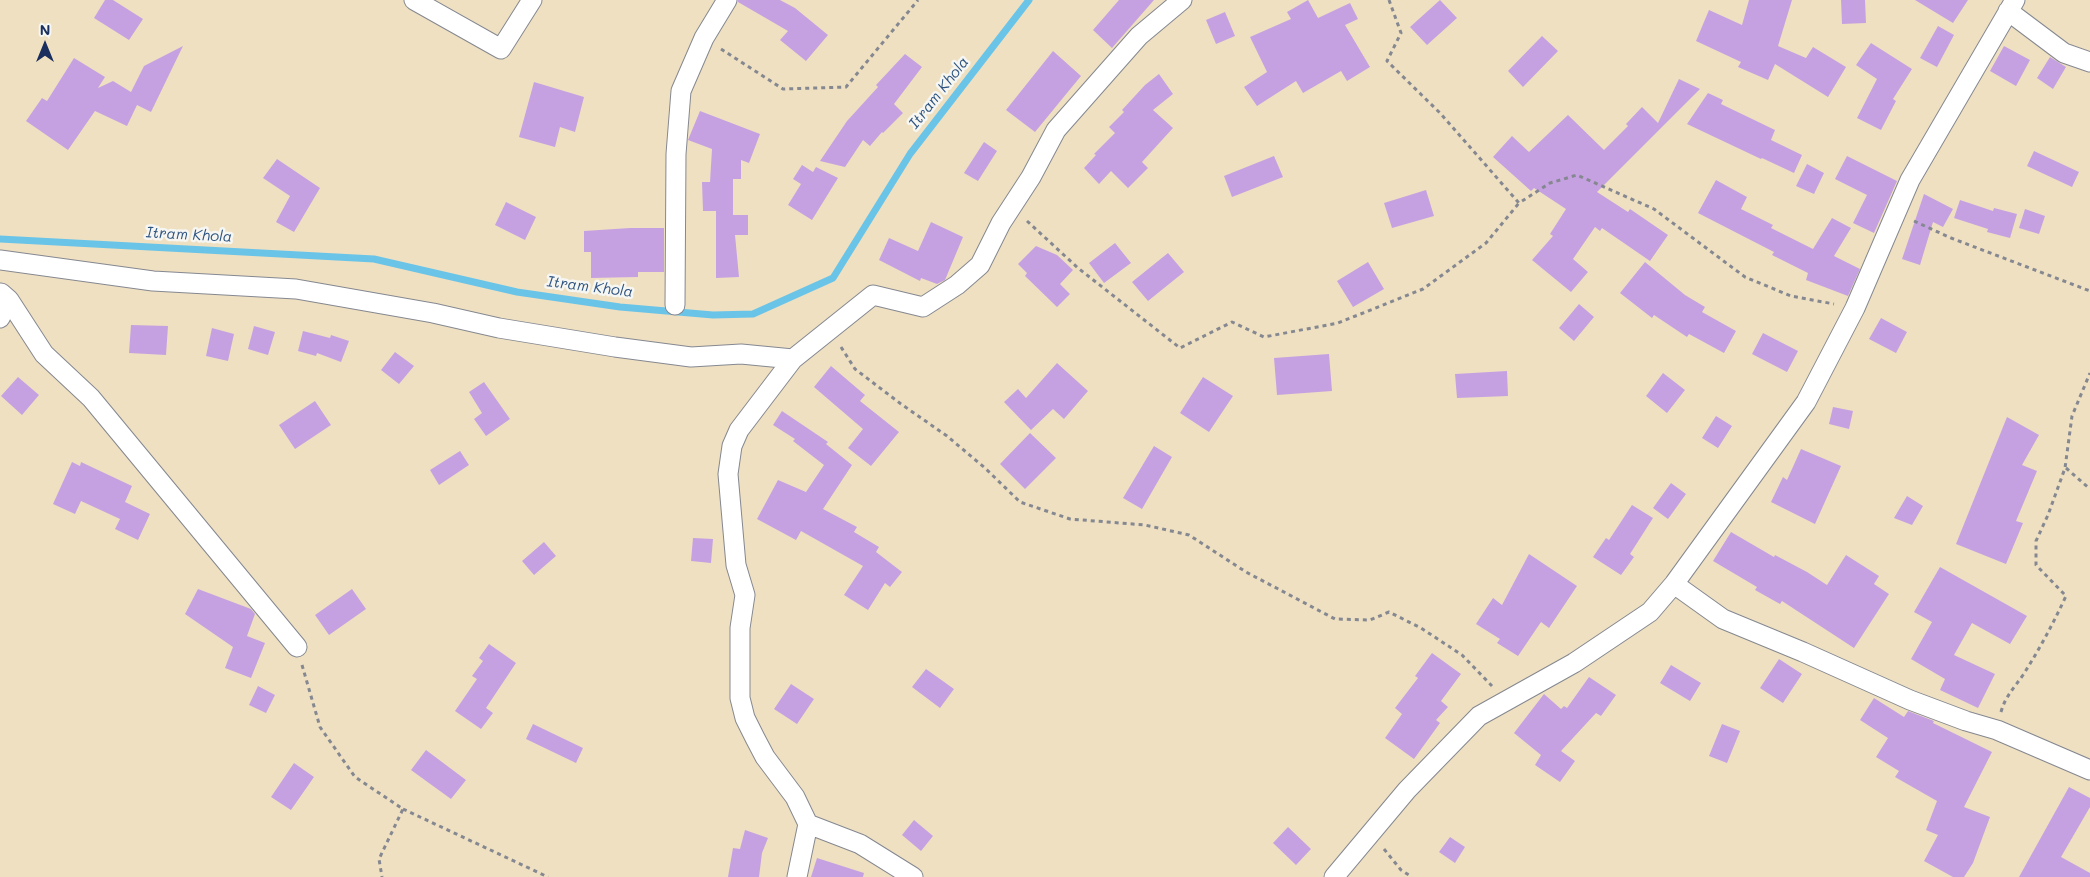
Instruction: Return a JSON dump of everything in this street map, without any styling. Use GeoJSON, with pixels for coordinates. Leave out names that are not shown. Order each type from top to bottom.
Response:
{"type":"FeatureCollection","features":[{"type":"Feature","properties":{"kind":"street"},"geometry":{"type":"LineString","coordinates":[[414,0],[502,49],[532,0]]}},
{"type":"Feature","properties":{"kind":"street"},"geometry":{"type":"LineString","coordinates":[[675,305],[676,154],[681,91],[704,38],[727,0]]}},
{"type":"Feature","properties":{"kind":"street"},"geometry":{"type":"LineString","coordinates":[[797,877],[808,824],[795,796],[765,758],[745,718],[740,698],[740,628],[746,595],[736,566],[728,474],[732,446],[739,430],[794,359],[873,295],[923,307],[957,285],[980,265],[1056,130],[1139,36],[1182,0]]}},
{"type":"Feature","properties":{"kind":"street"},"geometry":{"type":"LineString","coordinates":[[1334,877],[1407,790],[1479,716],[1574,663],[1650,612],[1674,584],[1806,402],[1855,308],[1910,180],[2011,6],[2064,53],[2090,62]]}},
{"type":"Feature","properties":{"kind":"street"},"geometry":{"type":"LineString","coordinates":[[0,260],[153,281],[296,289],[433,313],[508,330],[615,348],[691,357],[741,354],[794,359]]}},
{"type":"Feature","properties":{"kind":"street"},"geometry":{"type":"LineString","coordinates":[[0,318],[4,296]]}},
{"type":"Feature","properties":{"kind":"street"},"geometry":{"type":"LineString","coordinates":[[4,296],[44,354],[91,398],[298,647]]}},
{"type":"Feature","properties":{"kind":"street"},"geometry":{"type":"LineString","coordinates":[[1674,584],[1723,619],[1910,700],[1996,730],[2090,770]]}},
{"type":"Feature","properties":{"kind":"street"},"geometry":{"type":"LineString","coordinates":[[808,824],[860,844],[914,877]]}},
{"type":"Feature","properties":{"kind":"path"},"geometry":{"type":"LineString","coordinates":[[704,38],[783,89],[846,87],[918,0]]}},
{"type":"Feature","properties":{"kind":"path"},"geometry":{"type":"LineString","coordinates":[[1389,0],[1401,34],[1387,61],[1440,113],[1519,203]]}},
{"type":"Feature","properties":{"kind":"path"},"geometry":{"type":"LineString","coordinates":[[1012,207],[1078,268],[1180,348],[1232,322],[1264,337],[1338,323],[1423,289],[1486,243],[1519,203],[1550,183],[1577,175],[1654,210],[1744,277],[1791,296],[1855,308]]}},
{"type":"Feature","properties":{"kind":"path"},"geometry":{"type":"LineString","coordinates":[[1897,213],[1951,238],[2090,292]]}},
{"type":"Feature","properties":{"kind":"path"},"geometry":{"type":"LineString","coordinates":[[830,329],[855,369],[953,441],[985,468],[1020,502],[1070,519],[1145,524],[1189,535],[1246,572],[1335,619],[1370,620],[1389,612],[1421,628],[1462,655],[1507,700]]}},
{"type":"Feature","properties":{"kind":"path"},"geometry":{"type":"LineString","coordinates":[[1996,730],[2005,699],[2021,678],[2050,629],[2066,596],[2036,566],[2036,541],[2048,515],[2065,468],[2072,416],[2090,373]]}},
{"type":"Feature","properties":{"kind":"path"},"geometry":{"type":"LineString","coordinates":[[2065,468],[2090,489]]}},
{"type":"Feature","properties":{"kind":"path"},"geometry":{"type":"LineString","coordinates":[[298,647],[320,727],[354,777],[403,809],[548,877]]}},
{"type":"Feature","properties":{"kind":"path"},"geometry":{"type":"LineString","coordinates":[[382,877],[379,859],[403,809]]}},
{"type":"Feature","properties":{"kind":"path"},"geometry":{"type":"LineString","coordinates":[[1371,833],[1401,870],[1412,877]]}},
{"type":"Feature","properties":{"kind":"building"},"geometry":{"type":"Polygon","coordinates":[[[105,0],[113,0],[143,19],[129,40],[94,18],[105,0]]]}},
{"type":"Feature","properties":{"kind":"building"},"geometry":{"type":"Polygon","coordinates":[[[738,0],[780,0],[795,8],[828,35],[806,61],[780,40],[788,31],[738,2],[738,0]]]}},
{"type":"Feature","properties":{"kind":"building"},"geometry":{"type":"Polygon","coordinates":[[[1119,0],[1154,0],[1112,48],[1093,30],[1119,0]]]}},
{"type":"Feature","properties":{"kind":"building"},"geometry":{"type":"Polygon","coordinates":[[[1308,0],[1318,18],[1350,3],[1358,19],[1345,25],[1370,67],[1347,81],[1341,71],[1303,93],[1296,81],[1257,106],[1244,87],[1267,72],[1250,37],[1291,19],[1287,12],[1308,0]]]}},
{"type":"Feature","properties":{"kind":"building"},"geometry":{"type":"Polygon","coordinates":[[[1440,0],[1457,18],[1427,45],[1410,27],[1440,0]]]}},
{"type":"Feature","properties":{"kind":"building"},"geometry":{"type":"Polygon","coordinates":[[[1749,0],[1792,0],[1778,46],[1806,58],[1813,47],[1846,67],[1828,97],[1775,64],[1768,80],[1738,67],[1741,62],[1696,41],[1709,10],[1742,25],[1749,0]]]}},
{"type":"Feature","properties":{"kind":"building"},"geometry":{"type":"Polygon","coordinates":[[[1841,0],[1865,0],[1866,23],[1842,24],[1841,0]]]}},
{"type":"Feature","properties":{"kind":"building"},"geometry":{"type":"Polygon","coordinates":[[[1915,0],[1968,0],[1953,23],[1915,0]]]}},
{"type":"Feature","properties":{"kind":"building"},"geometry":{"type":"Polygon","coordinates":[[[1225,12],[1235,36],[1216,44],[1206,20],[1225,12]]]}},
{"type":"Feature","properties":{"kind":"building"},"geometry":{"type":"Polygon","coordinates":[[[1938,26],[1954,35],[1937,67],[1920,58],[1938,26]]]}},
{"type":"Feature","properties":{"kind":"building"},"geometry":{"type":"Polygon","coordinates":[[[1542,36],[1558,51],[1523,87],[1508,71],[1542,36]]]}},
{"type":"Feature","properties":{"kind":"building"},"geometry":{"type":"Polygon","coordinates":[[[1871,43],[1912,69],[1893,99],[1896,101],[1881,130],[1857,118],[1877,79],[1856,65],[1871,43]]]}},
{"type":"Feature","properties":{"kind":"building"},"geometry":{"type":"Polygon","coordinates":[[[183,46],[151,112],[137,105],[127,126],[95,111],[68,150],[26,121],[42,98],[47,101],[74,58],[105,77],[98,88],[113,81],[131,92],[144,66],[183,46]]]}},
{"type":"Feature","properties":{"kind":"building"},"geometry":{"type":"Polygon","coordinates":[[[2004,46],[2030,60],[2016,86],[1990,71],[2004,46]]]}},
{"type":"Feature","properties":{"kind":"building"},"geometry":{"type":"Polygon","coordinates":[[[1053,51],[1081,76],[1035,132],[1006,110],[1053,51]]]}},
{"type":"Feature","properties":{"kind":"building"},"geometry":{"type":"Polygon","coordinates":[[[905,54],[922,67],[894,104],[903,113],[870,146],[863,140],[845,167],[820,161],[847,121],[878,87],[876,85],[905,54]]]}},
{"type":"Feature","properties":{"kind":"building"},"geometry":{"type":"Polygon","coordinates":[[[2050,57],[2066,67],[2053,89],[2037,78],[2050,57]]]}},
{"type":"Feature","properties":{"kind":"building"},"geometry":{"type":"Polygon","coordinates":[[[1159,74],[1173,94],[1153,110],[1173,128],[1142,162],[1148,168],[1128,188],[1111,171],[1099,184],[1084,168],[1096,155],[1094,154],[1115,133],[1109,127],[1124,112],[1122,110],[1145,85],[1159,74]]]}},
{"type":"Feature","properties":{"kind":"building"},"geometry":{"type":"Polygon","coordinates":[[[1679,79],[1700,89],[1597,192],[1628,212],[1630,209],[1668,235],[1650,261],[1602,228],[1600,231],[1595,227],[1573,259],[1588,272],[1571,292],[1532,260],[1553,236],[1550,234],[1566,209],[1534,188],[1531,191],[1493,157],[1512,136],[1529,152],[1568,115],[1604,150],[1628,126],[1626,124],[1642,107],[1658,123],[1679,79]]]}},
{"type":"Feature","properties":{"kind":"building"},"geometry":{"type":"Polygon","coordinates":[[[534,82],[584,97],[575,132],[560,127],[555,147],[519,137],[534,82]]]}},
{"type":"Feature","properties":{"kind":"building"},"geometry":{"type":"Polygon","coordinates":[[[1708,93],[1723,100],[1721,104],[1775,130],[1771,140],[1802,155],[1794,173],[1687,124],[1708,93]]]}},
{"type":"Feature","properties":{"kind":"building"},"geometry":{"type":"Polygon","coordinates":[[[700,111],[760,134],[749,163],[741,160],[741,179],[733,179],[733,215],[748,215],[748,235],[735,235],[739,277],[716,278],[716,211],[703,211],[702,182],[710,182],[712,149],[688,140],[700,111]]]}},
{"type":"Feature","properties":{"kind":"building"},"geometry":{"type":"Polygon","coordinates":[[[984,142],[997,151],[978,181],[964,173],[984,142]]]}},
{"type":"Feature","properties":{"kind":"building"},"geometry":{"type":"Polygon","coordinates":[[[2034,151],[2079,172],[2072,187],[2027,166],[2034,151]]]}},
{"type":"Feature","properties":{"kind":"building"},"geometry":{"type":"Polygon","coordinates":[[[1274,156],[1283,177],[1232,197],[1224,176],[1274,156]]]}},
{"type":"Feature","properties":{"kind":"building"},"geometry":{"type":"Polygon","coordinates":[[[1847,156],[1897,181],[1874,233],[1853,223],[1867,195],[1835,179],[1847,156]]]}},
{"type":"Feature","properties":{"kind":"building"},"geometry":{"type":"Polygon","coordinates":[[[277,159],[320,188],[294,232],[276,222],[290,196],[263,178],[277,159]]]}},
{"type":"Feature","properties":{"kind":"building"},"geometry":{"type":"Polygon","coordinates":[[[1807,164],[1824,173],[1814,194],[1796,186],[1807,164]]]}},
{"type":"Feature","properties":{"kind":"building"},"geometry":{"type":"Polygon","coordinates":[[[802,165],[813,172],[816,167],[838,178],[812,220],[788,205],[801,184],[793,179],[802,165]]]}},
{"type":"Feature","properties":{"kind":"building"},"geometry":{"type":"Polygon","coordinates":[[[1716,180],[1747,197],[1741,209],[1773,225],[1771,228],[1813,249],[1832,218],[1851,228],[1834,256],[1860,269],[1848,296],[1806,280],[1808,273],[1772,255],[1774,252],[1698,213],[1716,180]]]}},
{"type":"Feature","properties":{"kind":"building"},"geometry":{"type":"Polygon","coordinates":[[[1426,190],[1434,216],[1392,228],[1384,203],[1426,190]]]}},
{"type":"Feature","properties":{"kind":"building"},"geometry":{"type":"Polygon","coordinates":[[[1924,194],[1953,209],[1943,227],[1933,222],[1920,265],[1902,259],[1924,194]]]}},
{"type":"Feature","properties":{"kind":"building"},"geometry":{"type":"Polygon","coordinates":[[[1960,200],[1993,211],[1994,208],[2017,214],[2010,238],[1987,232],[1988,229],[1954,218],[1960,200]]]}},
{"type":"Feature","properties":{"kind":"building"},"geometry":{"type":"Polygon","coordinates":[[[506,202],[536,217],[525,240],[495,225],[506,202]]]}},
{"type":"Feature","properties":{"kind":"building"},"geometry":{"type":"Polygon","coordinates":[[[2025,209],[2045,216],[2039,234],[2019,228],[2025,209]]]}},
{"type":"Feature","properties":{"kind":"building"},"geometry":{"type":"Polygon","coordinates":[[[931,222],[963,237],[945,280],[937,284],[921,278],[920,281],[879,260],[889,238],[918,251],[931,222]]]}},
{"type":"Feature","properties":{"kind":"building"},"geometry":{"type":"Polygon","coordinates":[[[664,228],[664,272],[638,272],[638,277],[591,278],[591,252],[584,252],[584,231],[664,228]]]}},
{"type":"Feature","properties":{"kind":"building"},"geometry":{"type":"Polygon","coordinates":[[[1115,243],[1131,263],[1104,283],[1089,263],[1115,243]]]}},
{"type":"Feature","properties":{"kind":"building"},"geometry":{"type":"Polygon","coordinates":[[[1036,246],[1057,255],[1073,270],[1060,284],[1070,294],[1057,307],[1025,276],[1027,273],[1018,264],[1036,246]]]}},
{"type":"Feature","properties":{"kind":"building"},"geometry":{"type":"Polygon","coordinates":[[[1168,253],[1184,272],[1148,301],[1132,282],[1168,253]]]}},
{"type":"Feature","properties":{"kind":"building"},"geometry":{"type":"Polygon","coordinates":[[[1368,262],[1384,289],[1353,307],[1337,281],[1368,262]]]}},
{"type":"Feature","properties":{"kind":"building"},"geometry":{"type":"Polygon","coordinates":[[[1645,262],[1685,295],[1705,307],[1702,312],[1736,331],[1724,353],[1689,334],[1687,337],[1654,315],[1652,318],[1620,293],[1645,262]]]}},
{"type":"Feature","properties":{"kind":"building"},"geometry":{"type":"Polygon","coordinates":[[[1579,304],[1594,317],[1574,341],[1559,328],[1579,304]]]}},
{"type":"Feature","properties":{"kind":"building"},"geometry":{"type":"Polygon","coordinates":[[[1881,318],[1907,332],[1896,353],[1869,339],[1881,318]]]}},
{"type":"Feature","properties":{"kind":"building"},"geometry":{"type":"Polygon","coordinates":[[[131,325],[168,326],[166,355],[129,353],[131,325]]]}},
{"type":"Feature","properties":{"kind":"building"},"geometry":{"type":"Polygon","coordinates":[[[254,326],[275,332],[268,355],[248,349],[254,326]]]}},
{"type":"Feature","properties":{"kind":"building"},"geometry":{"type":"Polygon","coordinates":[[[212,328],[234,334],[228,361],[206,356],[212,328]]]}},
{"type":"Feature","properties":{"kind":"building"},"geometry":{"type":"Polygon","coordinates":[[[303,331],[330,338],[331,335],[349,341],[341,362],[317,353],[316,356],[298,351],[303,331]]]}},
{"type":"Feature","properties":{"kind":"building"},"geometry":{"type":"Polygon","coordinates":[[[1763,333],[1798,351],[1787,372],[1752,354],[1763,333]]]}},
{"type":"Feature","properties":{"kind":"building"},"geometry":{"type":"Polygon","coordinates":[[[395,352],[414,366],[399,384],[381,370],[395,352]]]}},
{"type":"Feature","properties":{"kind":"building"},"geometry":{"type":"Polygon","coordinates":[[[1329,354],[1332,391],[1277,395],[1274,358],[1329,354]]]}},
{"type":"Feature","properties":{"kind":"building"},"geometry":{"type":"Polygon","coordinates":[[[1057,363],[1088,391],[1064,419],[1053,409],[1031,430],[1004,402],[1018,389],[1026,398],[1057,363]]]}},
{"type":"Feature","properties":{"kind":"building"},"geometry":{"type":"Polygon","coordinates":[[[831,366],[865,395],[860,401],[899,432],[871,466],[848,448],[863,429],[814,387],[831,366]]]}},
{"type":"Feature","properties":{"kind":"building"},"geometry":{"type":"Polygon","coordinates":[[[1507,371],[1508,396],[1457,398],[1455,374],[1507,371]]]}},
{"type":"Feature","properties":{"kind":"building"},"geometry":{"type":"Polygon","coordinates":[[[1663,373],[1685,390],[1667,413],[1646,396],[1663,373]]]}},
{"type":"Feature","properties":{"kind":"building"},"geometry":{"type":"Polygon","coordinates":[[[18,377],[39,395],[22,415],[1,396],[18,377]]]}},
{"type":"Feature","properties":{"kind":"building"},"geometry":{"type":"Polygon","coordinates":[[[1203,377],[1233,396],[1209,432],[1180,413],[1203,377]]]}},
{"type":"Feature","properties":{"kind":"building"},"geometry":{"type":"Polygon","coordinates":[[[484,382],[510,419],[486,436],[474,419],[482,413],[469,392],[484,382]]]}},
{"type":"Feature","properties":{"kind":"building"},"geometry":{"type":"Polygon","coordinates":[[[315,401],[331,425],[295,449],[279,425],[315,401]]]}},
{"type":"Feature","properties":{"kind":"building"},"geometry":{"type":"Polygon","coordinates":[[[1833,407],[1853,411],[1849,429],[1829,424],[1833,407]]]}},
{"type":"Feature","properties":{"kind":"building"},"geometry":{"type":"Polygon","coordinates":[[[782,411],[828,442],[826,444],[852,465],[823,509],[857,527],[854,532],[879,547],[876,552],[902,572],[890,587],[885,583],[868,610],[844,595],[863,566],[801,531],[796,540],[757,519],[778,480],[806,492],[824,465],[793,441],[795,439],[773,425],[782,411]]]}},
{"type":"Feature","properties":{"kind":"building"},"geometry":{"type":"Polygon","coordinates":[[[1716,416],[1732,426],[1718,448],[1702,438],[1716,416]]]}},
{"type":"Feature","properties":{"kind":"building"},"geometry":{"type":"Polygon","coordinates":[[[2007,417],[2039,435],[2022,465],[2037,471],[2016,521],[2023,523],[2006,564],[1956,544],[2007,417]]]}},
{"type":"Feature","properties":{"kind":"building"},"geometry":{"type":"Polygon","coordinates":[[[1030,433],[1056,458],[1025,489],[1000,464],[1030,433]]]}},
{"type":"Feature","properties":{"kind":"building"},"geometry":{"type":"Polygon","coordinates":[[[1154,446],[1172,457],[1142,509],[1123,498],[1154,446]]]}},
{"type":"Feature","properties":{"kind":"building"},"geometry":{"type":"Polygon","coordinates":[[[1801,449],[1841,466],[1815,524],[1771,502],[1783,477],[1787,480],[1801,449]]]}},
{"type":"Feature","properties":{"kind":"building"},"geometry":{"type":"Polygon","coordinates":[[[460,451],[469,465],[439,485],[430,470],[460,451]]]}},
{"type":"Feature","properties":{"kind":"building"},"geometry":{"type":"Polygon","coordinates":[[[72,462],[80,466],[81,462],[132,486],[125,502],[150,514],[138,540],[115,529],[120,519],[81,501],[75,514],[53,504],[72,462]]]}},
{"type":"Feature","properties":{"kind":"building"},"geometry":{"type":"Polygon","coordinates":[[[1671,483],[1686,494],[1668,519],[1653,508],[1671,483]]]}},
{"type":"Feature","properties":{"kind":"building"},"geometry":{"type":"Polygon","coordinates":[[[1907,496],[1923,506],[1912,525],[1894,518],[1907,496]]]}},
{"type":"Feature","properties":{"kind":"building"},"geometry":{"type":"Polygon","coordinates":[[[1632,505],[1653,518],[1630,554],[1634,557],[1621,575],[1593,557],[1606,538],[1609,540],[1632,505]]]}},
{"type":"Feature","properties":{"kind":"building"},"geometry":{"type":"Polygon","coordinates":[[[1731,532],[1774,557],[1775,555],[1807,572],[1827,585],[1846,555],[1879,576],[1874,584],[1889,594],[1854,648],[1782,601],[1780,604],[1755,590],[1757,587],[1713,561],[1731,532]]]}},
{"type":"Feature","properties":{"kind":"building"},"geometry":{"type":"Polygon","coordinates":[[[693,538],[713,539],[711,563],[691,561],[693,538]]]}},
{"type":"Feature","properties":{"kind":"building"},"geometry":{"type":"Polygon","coordinates":[[[544,542],[556,556],[534,575],[522,561],[544,542]]]}},
{"type":"Feature","properties":{"kind":"building"},"geometry":{"type":"Polygon","coordinates":[[[1529,554],[1577,586],[1549,628],[1541,622],[1518,656],[1497,643],[1500,639],[1476,624],[1493,598],[1502,605],[1529,554]]]}},
{"type":"Feature","properties":{"kind":"building"},"geometry":{"type":"Polygon","coordinates":[[[1940,567],[2027,616],[2010,644],[1972,623],[1954,655],[1995,674],[1978,708],[1940,690],[1945,679],[1911,659],[1932,622],[1914,612],[1940,567]]]}},
{"type":"Feature","properties":{"kind":"building"},"geometry":{"type":"Polygon","coordinates":[[[198,589],[251,609],[255,614],[247,636],[265,643],[251,678],[225,668],[233,647],[185,614],[198,589]]]}},
{"type":"Feature","properties":{"kind":"building"},"geometry":{"type":"Polygon","coordinates":[[[352,589],[366,609],[329,635],[315,615],[352,589]]]}},
{"type":"Feature","properties":{"kind":"building"},"geometry":{"type":"Polygon","coordinates":[[[489,644],[516,663],[486,708],[493,713],[481,729],[455,711],[477,679],[472,676],[483,661],[479,658],[489,644]]]}},
{"type":"Feature","properties":{"kind":"building"},"geometry":{"type":"Polygon","coordinates":[[[1432,653],[1461,674],[1441,701],[1448,707],[1436,720],[1440,723],[1414,759],[1385,738],[1402,714],[1395,708],[1418,678],[1415,676],[1432,653]]]}},
{"type":"Feature","properties":{"kind":"building"},"geometry":{"type":"Polygon","coordinates":[[[1779,659],[1802,674],[1783,703],[1760,688],[1779,659]]]}},
{"type":"Feature","properties":{"kind":"building"},"geometry":{"type":"Polygon","coordinates":[[[1671,665],[1701,683],[1690,701],[1660,683],[1671,665]]]}},
{"type":"Feature","properties":{"kind":"building"},"geometry":{"type":"Polygon","coordinates":[[[926,669],[954,689],[940,708],[912,687],[926,669]]]}},
{"type":"Feature","properties":{"kind":"building"},"geometry":{"type":"Polygon","coordinates":[[[1589,677],[1616,695],[1601,716],[1596,713],[1561,751],[1575,761],[1560,782],[1535,765],[1541,755],[1514,733],[1544,694],[1561,709],[1564,706],[1567,708],[1589,677]]]}},
{"type":"Feature","properties":{"kind":"building"},"geometry":{"type":"Polygon","coordinates":[[[791,684],[814,699],[797,724],[774,709],[791,684]]]}},
{"type":"Feature","properties":{"kind":"building"},"geometry":{"type":"Polygon","coordinates":[[[258,686],[275,695],[266,713],[249,705],[258,686]]]}},
{"type":"Feature","properties":{"kind":"building"},"geometry":{"type":"Polygon","coordinates":[[[1874,698],[1904,717],[1908,711],[1934,721],[1933,723],[1992,752],[1964,807],[1990,817],[1973,863],[1964,877],[1953,877],[1924,861],[1938,835],[1926,830],[1937,801],[1895,777],[1899,771],[1876,757],[1888,738],[1860,720],[1874,698]]]}},
{"type":"Feature","properties":{"kind":"building"},"geometry":{"type":"Polygon","coordinates":[[[533,724],[583,748],[576,763],[526,739],[533,724]]]}},
{"type":"Feature","properties":{"kind":"building"},"geometry":{"type":"Polygon","coordinates":[[[1722,724],[1740,731],[1727,763],[1709,756],[1722,724]]]}},
{"type":"Feature","properties":{"kind":"building"},"geometry":{"type":"Polygon","coordinates":[[[426,750],[466,780],[451,799],[411,770],[426,750]]]}},
{"type":"Feature","properties":{"kind":"building"},"geometry":{"type":"Polygon","coordinates":[[[294,763],[314,777],[291,810],[271,797],[294,763]]]}},
{"type":"Feature","properties":{"kind":"building"},"geometry":{"type":"Polygon","coordinates":[[[2069,787],[2090,798],[2090,807],[2061,857],[2090,873],[2090,877],[2019,877],[2069,787]]]}},
{"type":"Feature","properties":{"kind":"building"},"geometry":{"type":"Polygon","coordinates":[[[914,820],[933,836],[921,851],[902,835],[914,820]]]}},
{"type":"Feature","properties":{"kind":"building"},"geometry":{"type":"Polygon","coordinates":[[[1288,827],[1311,849],[1296,865],[1273,843],[1288,827]]]}},
{"type":"Feature","properties":{"kind":"building"},"geometry":{"type":"Polygon","coordinates":[[[745,830],[768,838],[762,853],[759,877],[728,877],[733,848],[740,849],[745,830]]]}},
{"type":"Feature","properties":{"kind":"building"},"geometry":{"type":"Polygon","coordinates":[[[1450,837],[1465,847],[1455,863],[1439,852],[1450,837]]]}},
{"type":"Feature","properties":{"kind":"building"},"geometry":{"type":"Polygon","coordinates":[[[817,858],[864,873],[863,877],[811,877],[817,858]]]}},
{"type":"Feature","properties":{"kind":"waterway","name":"Itram Khola"},"geometry":{"type":"LineString","coordinates":[[0,239],[374,259],[517,292],[620,307],[713,315],[753,314],[833,278],[910,154],[1029,0]]}}]}
